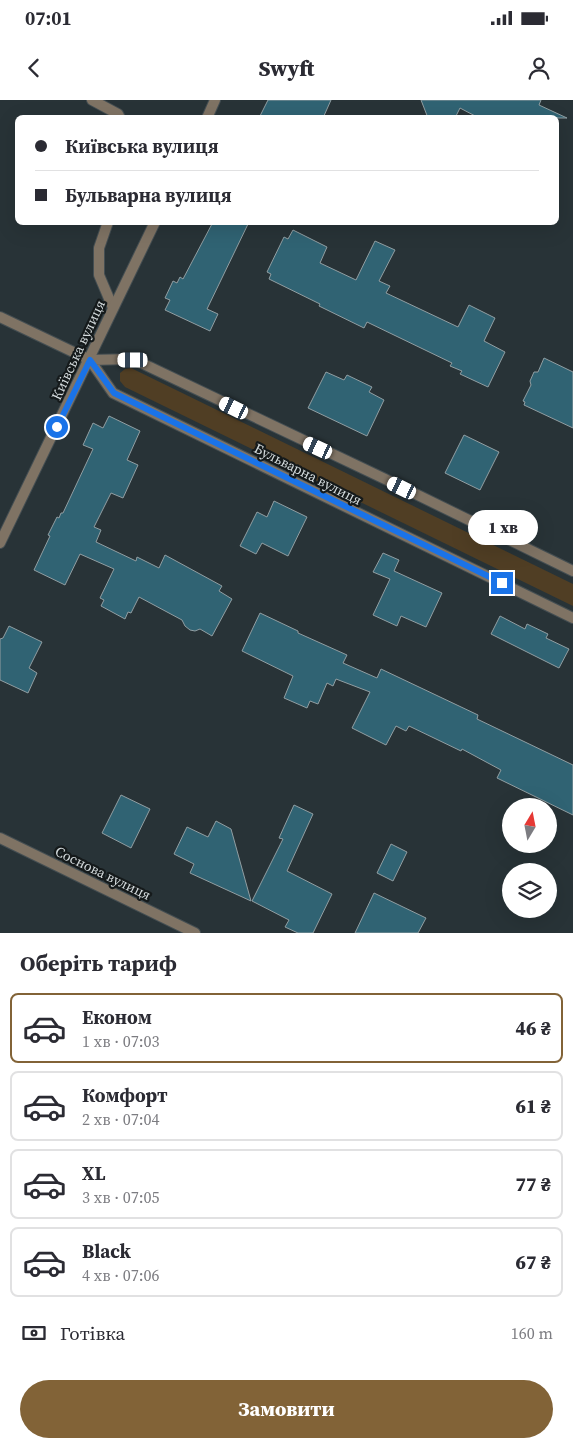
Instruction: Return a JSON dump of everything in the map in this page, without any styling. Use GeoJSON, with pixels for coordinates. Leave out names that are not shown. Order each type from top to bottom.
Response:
{"type":"FeatureCollection","features":[{"type":"Feature","properties":{"kind":"street"},"geometry":{"type":"LineString","coordinates":[[92,100],[118,115]]}},
{"type":"Feature","properties":{"kind":"street"},"geometry":{"type":"LineString","coordinates":[[208,115],[215,100]]}},
{"type":"Feature","properties":{"kind":"street"},"geometry":{"type":"LineString","coordinates":[[107,225],[99,248],[99,275],[113,308]]}},
{"type":"Feature","properties":{"kind":"street","name":"Київська вулиця"},"geometry":{"type":"LineString","coordinates":[[0,543],[154,225]]}},
{"type":"Feature","properties":{"kind":"street"},"geometry":{"type":"LineString","coordinates":[[0,317],[90,360]]}},
{"type":"Feature","properties":{"kind":"street","name":"Бульварна вулиця"},"geometry":{"type":"LineString","coordinates":[[90,360],[133,360],[573,571]]}},
{"type":"Feature","properties":{"kind":"street","name":"Бульварна вулиця"},"geometry":{"type":"LineString","coordinates":[[90,360],[114,393],[573,618]]}},
{"type":"Feature","properties":{"kind":"street","name":"Соснова вулиця"},"geometry":{"type":"LineString","coordinates":[[0,838],[195,933]]}},
{"type":"Feature","properties":{"kind":"shaded area"},"geometry":{"type":"Polygon","coordinates":[[[131,368],[573,584],[573,606],[125,387],[120,381],[120,373],[125,369],[131,368]]]}},
{"type":"Feature","properties":{"kind":"building"},"geometry":{"type":"Polygon","coordinates":[[[268,100],[331,100],[324,115],[260,115],[268,100]]]}},
{"type":"Feature","properties":{"kind":"building"},"geometry":{"type":"Polygon","coordinates":[[[421,100],[541,100],[539,105],[567,118],[559,118],[559,115],[473,115],[460,108],[456,115],[427,115],[421,100]]]}},
{"type":"Feature","properties":{"kind":"building"},"geometry":{"type":"Polygon","coordinates":[[[211,225],[248,225],[207,309],[218,314],[210,331],[165,310],[170,300],[165,298],[173,281],[177,283],[180,277],[183,279],[211,225]]]}},
{"type":"Feature","properties":{"kind":"building"},"geometry":{"type":"Polygon","coordinates":[[[293,230],[327,247],[320,263],[356,280],[375,241],[395,250],[379,281],[390,286],[386,293],[458,327],[469,305],[495,318],[484,341],[505,352],[488,387],[460,374],[462,371],[450,366],[452,363],[367,322],[364,328],[269,279],[271,274],[267,272],[284,237],[288,239],[293,230]]]}},
{"type":"Feature","properties":{"kind":"building"},"geometry":{"type":"Polygon","coordinates":[[[544,358],[573,372],[573,428],[524,405],[525,402],[523,401],[531,385],[530,381],[534,372],[538,372],[544,358]]]}},
{"type":"Feature","properties":{"kind":"building"},"geometry":{"type":"Polygon","coordinates":[[[326,372],[344,380],[347,375],[372,387],[369,392],[384,400],[367,436],[308,408],[326,372]]]}},
{"type":"Feature","properties":{"kind":"building"},"geometry":{"type":"Polygon","coordinates":[[[109,416],[140,431],[127,460],[138,465],[123,498],[111,493],[94,527],[101,530],[96,542],[136,561],[137,557],[159,568],[165,555],[222,586],[219,591],[232,599],[212,636],[200,629],[190,630],[182,620],[139,597],[131,613],[128,612],[125,619],[101,606],[104,600],[100,598],[114,569],[80,554],[65,585],[34,570],[50,536],[48,535],[57,517],[59,518],[61,513],[63,513],[93,449],[83,445],[93,423],[103,428],[109,416]]]}},
{"type":"Feature","properties":{"kind":"building"},"geometry":{"type":"Polygon","coordinates":[[[464,435],[499,452],[480,490],[445,473],[464,435]]]}},
{"type":"Feature","properties":{"kind":"building"},"geometry":{"type":"Polygon","coordinates":[[[274,501],[307,517],[288,556],[262,543],[256,554],[240,546],[257,512],[267,517],[274,501]]]}},
{"type":"Feature","properties":{"kind":"building"},"geometry":{"type":"Polygon","coordinates":[[[383,553],[399,560],[394,571],[442,593],[426,627],[401,616],[397,626],[373,615],[390,579],[373,572],[383,553]]]}},
{"type":"Feature","properties":{"kind":"building"},"geometry":{"type":"Polygon","coordinates":[[[260,613],[347,655],[343,663],[377,678],[381,669],[478,715],[477,719],[573,765],[573,815],[558,808],[558,798],[538,798],[497,778],[501,770],[462,749],[461,751],[409,726],[406,731],[396,726],[386,745],[352,728],[370,692],[336,679],[333,686],[327,683],[318,704],[310,701],[307,708],[284,698],[293,676],[242,651],[260,613]]]}},
{"type":"Feature","properties":{"kind":"building"},"geometry":{"type":"Polygon","coordinates":[[[500,616],[525,629],[527,624],[548,634],[546,638],[569,649],[559,668],[491,634],[500,616]]]}},
{"type":"Feature","properties":{"kind":"building"},"geometry":{"type":"Polygon","coordinates":[[[9,626],[42,642],[29,668],[37,673],[28,693],[0,680],[0,639],[3,638],[9,626]]]}},
{"type":"Feature","properties":{"kind":"building"},"geometry":{"type":"Polygon","coordinates":[[[121,795],[150,809],[131,848],[102,833],[121,795]]]}},
{"type":"Feature","properties":{"kind":"building"},"geometry":{"type":"Polygon","coordinates":[[[294,805],[313,814],[287,871],[332,894],[313,933],[298,933],[285,927],[289,920],[252,901],[283,839],[279,838],[294,805]]]}},
{"type":"Feature","properties":{"kind":"building"},"geometry":{"type":"Polygon","coordinates":[[[216,821],[231,829],[251,901],[190,873],[194,864],[174,854],[187,827],[208,837],[216,821]]]}},
{"type":"Feature","properties":{"kind":"building"},"geometry":{"type":"Polygon","coordinates":[[[391,844],[407,852],[393,881],[377,873],[391,844]]]}},
{"type":"Feature","properties":{"kind":"building"},"geometry":{"type":"Polygon","coordinates":[[[374,893],[426,918],[418,933],[355,933],[374,893]]]}},
{"type":"Feature","properties":{"kind":"route"},"geometry":{"type":"LineString","coordinates":[[57,427],[90,360],[114,393],[502,583]]}}]}
